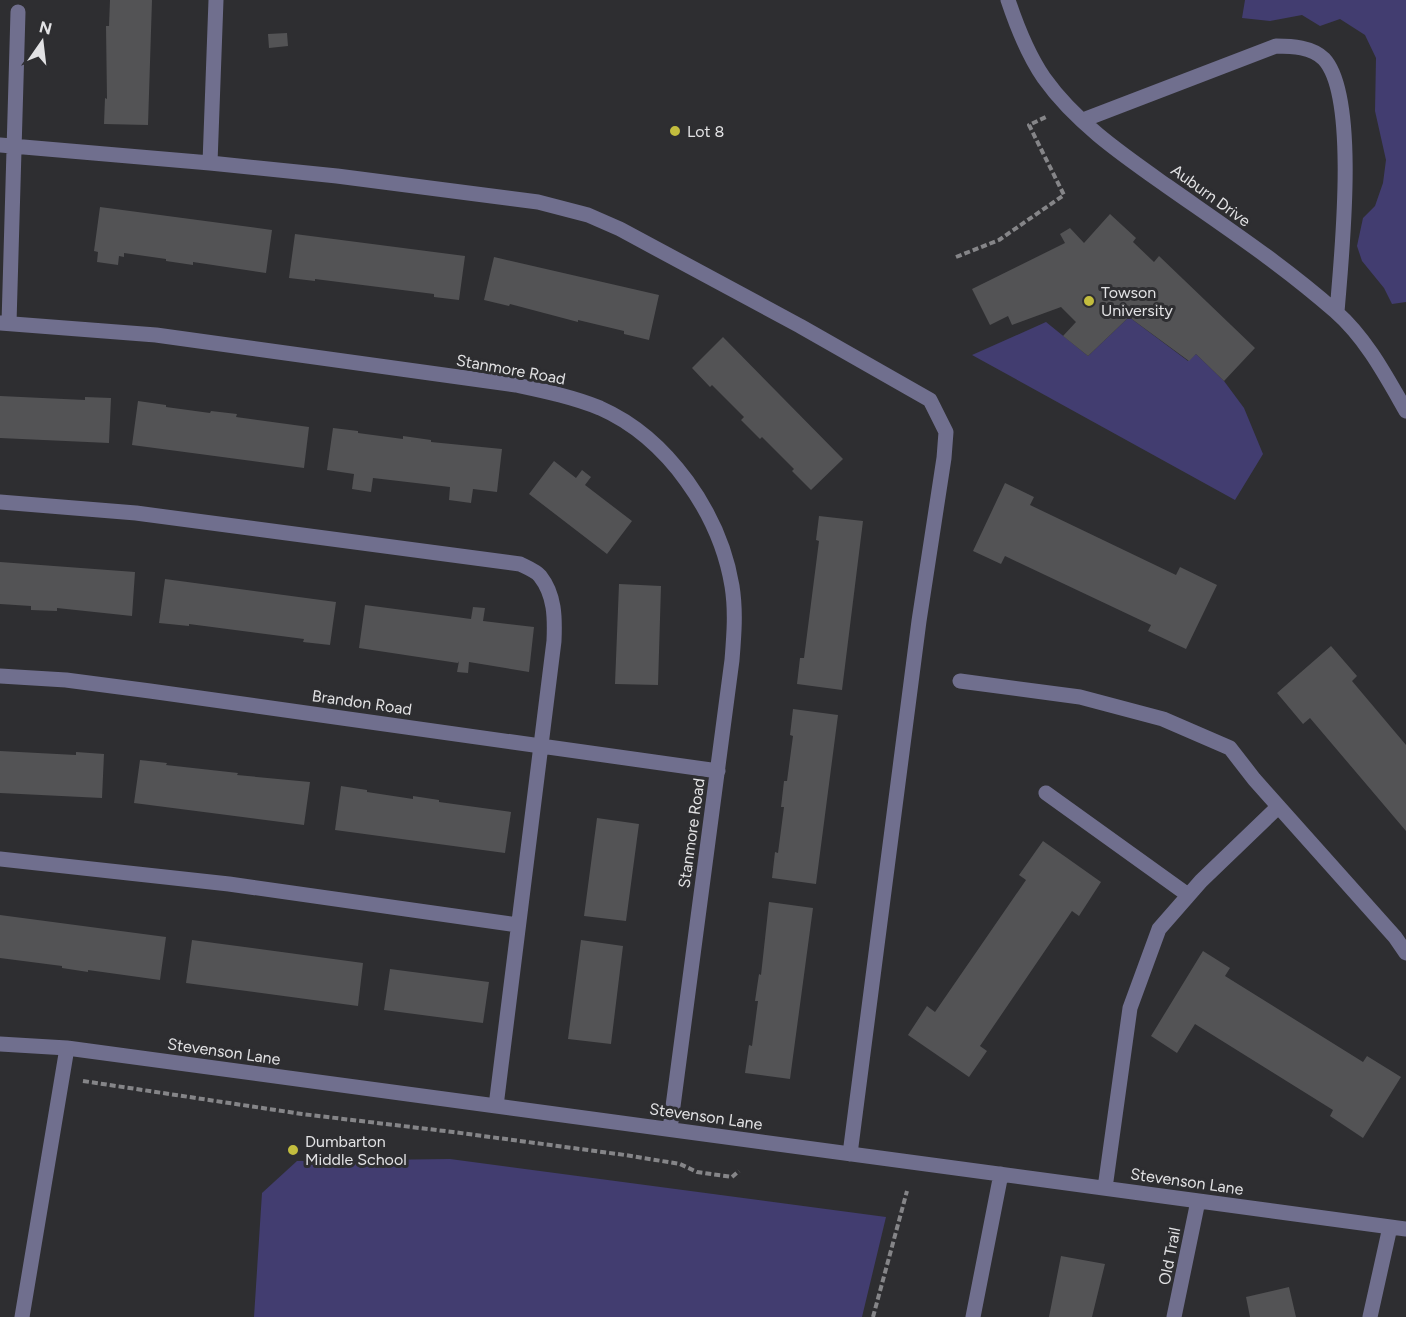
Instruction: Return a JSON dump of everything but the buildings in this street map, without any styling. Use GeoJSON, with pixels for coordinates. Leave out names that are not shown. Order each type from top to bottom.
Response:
{"type":"FeatureCollection","features":[{"type":"Feature","properties":{"kind":"street"},"geometry":{"type":"LineString","coordinates":[[210,163],[216,0]]}},
{"type":"Feature","properties":{"kind":"street","name":"Auburn Drive"},"geometry":{"type":"LineString","coordinates":[[1008,0],[1021,37],[1044,78],[1068,107],[1115,150],[1286,272],[1337,312],[1379,364],[1406,411]]}},
{"type":"Feature","properties":{"kind":"street"},"geometry":{"type":"LineString","coordinates":[[5,323],[7,145],[18,12]]}},
{"type":"Feature","properties":{"kind":"street"},"geometry":{"type":"LineString","coordinates":[[1083,120],[1276,46],[1297,46],[1322,57],[1330,68],[1337,87],[1345,149],[1344,234],[1337,312]]}},
{"type":"Feature","properties":{"kind":"street"},"geometry":{"type":"LineString","coordinates":[[7,145],[337,176],[538,202],[588,215],[620,229],[800,326],[930,400],[946,432],[944,458],[919,621],[850,1154]]}},
{"type":"Feature","properties":{"kind":"street","name":"Stanmore Road"},"geometry":{"type":"LineString","coordinates":[[5,323],[156,335],[516,385],[562,395],[602,409],[634,429],[663,453],[691,486],[711,519],[725,555],[732,587],[735,619],[718,771],[670,1130]]}},
{"type":"Feature","properties":{"kind":"street"},"geometry":{"type":"LineString","coordinates":[[0,502],[136,513],[520,564],[539,575],[552,598],[555,619],[542,746],[496,1106]]}},
{"type":"Feature","properties":{"kind":"street","name":"Brandon Road"},"geometry":{"type":"LineString","coordinates":[[0,676],[66,680],[150,691],[718,771]]}},
{"type":"Feature","properties":{"kind":"street"},"geometry":{"type":"LineString","coordinates":[[960,681],[1080,697],[1163,719],[1230,748],[1278,807],[1395,937],[1406,953]]}},
{"type":"Feature","properties":{"kind":"street"},"geometry":{"type":"LineString","coordinates":[[1046,793],[1188,895]]}},
{"type":"Feature","properties":{"kind":"street"},"geometry":{"type":"LineString","coordinates":[[1105,1188],[1130,1008],[1159,929],[1188,895],[1278,807]]}},
{"type":"Feature","properties":{"kind":"street"},"geometry":{"type":"LineString","coordinates":[[0,859],[229,884],[518,925]]}},
{"type":"Feature","properties":{"kind":"street","name":"Stevenson Lane"},"geometry":{"type":"LineString","coordinates":[[0,1044],[67,1048],[1406,1229]]}},
{"type":"Feature","properties":{"kind":"street"},"geometry":{"type":"LineString","coordinates":[[22,1317],[67,1048]]}},
{"type":"Feature","properties":{"kind":"street"},"geometry":{"type":"LineString","coordinates":[[974,1317],[1001,1174]]}},
{"type":"Feature","properties":{"kind":"street","name":"Old Trail"},"geometry":{"type":"LineString","coordinates":[[1174,1317],[1198,1201]]}},
{"type":"Feature","properties":{"kind":"street"},"geometry":{"type":"LineString","coordinates":[[1370,1317],[1389,1227]]}},
{"type":"Feature","properties":{"kind":"path"},"geometry":{"type":"LineString","coordinates":[[956,256],[999,240],[1064,195],[1029,125],[1068,107]]}},
{"type":"Feature","properties":{"kind":"path"},"geometry":{"type":"LineString","coordinates":[[62,1079],[131,1087],[302,1114],[453,1131],[626,1155],[680,1164],[697,1172],[732,1177],[739,1171]]}},
{"type":"Feature","properties":{"kind":"path"},"geometry":{"type":"LineString","coordinates":[[873,1317],[907,1191]]}},
{"type":"Feature","properties":{"kind":"shaded area"},"geometry":{"type":"Polygon","coordinates":[[[1245,0],[1406,0],[1406,302],[1392,304],[1384,288],[1362,261],[1357,246],[1363,218],[1375,206],[1383,183],[1386,160],[1375,111],[1376,58],[1365,35],[1340,19],[1320,26],[1302,15],[1270,21],[1242,18],[1245,0]]]}},
{"type":"Feature","properties":{"kind":"shaded area"},"geometry":{"type":"Polygon","coordinates":[[[1129,317],[1188,361],[1196,354],[1224,381],[1244,408],[1263,454],[1235,500],[972,355],[1046,322],[1088,356],[1129,317]]]}},
{"type":"Feature","properties":{"kind":"shaded area"},"geometry":{"type":"Polygon","coordinates":[[[450,1159],[886,1217],[862,1317],[254,1317],[262,1193],[297,1161],[450,1159]]]}},
{"type":"Feature","properties":{"kind":"place","name":"Lot 8"},"geometry":{"type":"Point","coordinates":[675,131]}},
{"type":"Feature","properties":{"kind":"place","name":"Towson University"},"geometry":{"type":"Point","coordinates":[1089,301]}},
{"type":"Feature","properties":{"kind":"place","name":"Dumbarton Middle School"},"geometry":{"type":"Point","coordinates":[293,1150]}}]}
